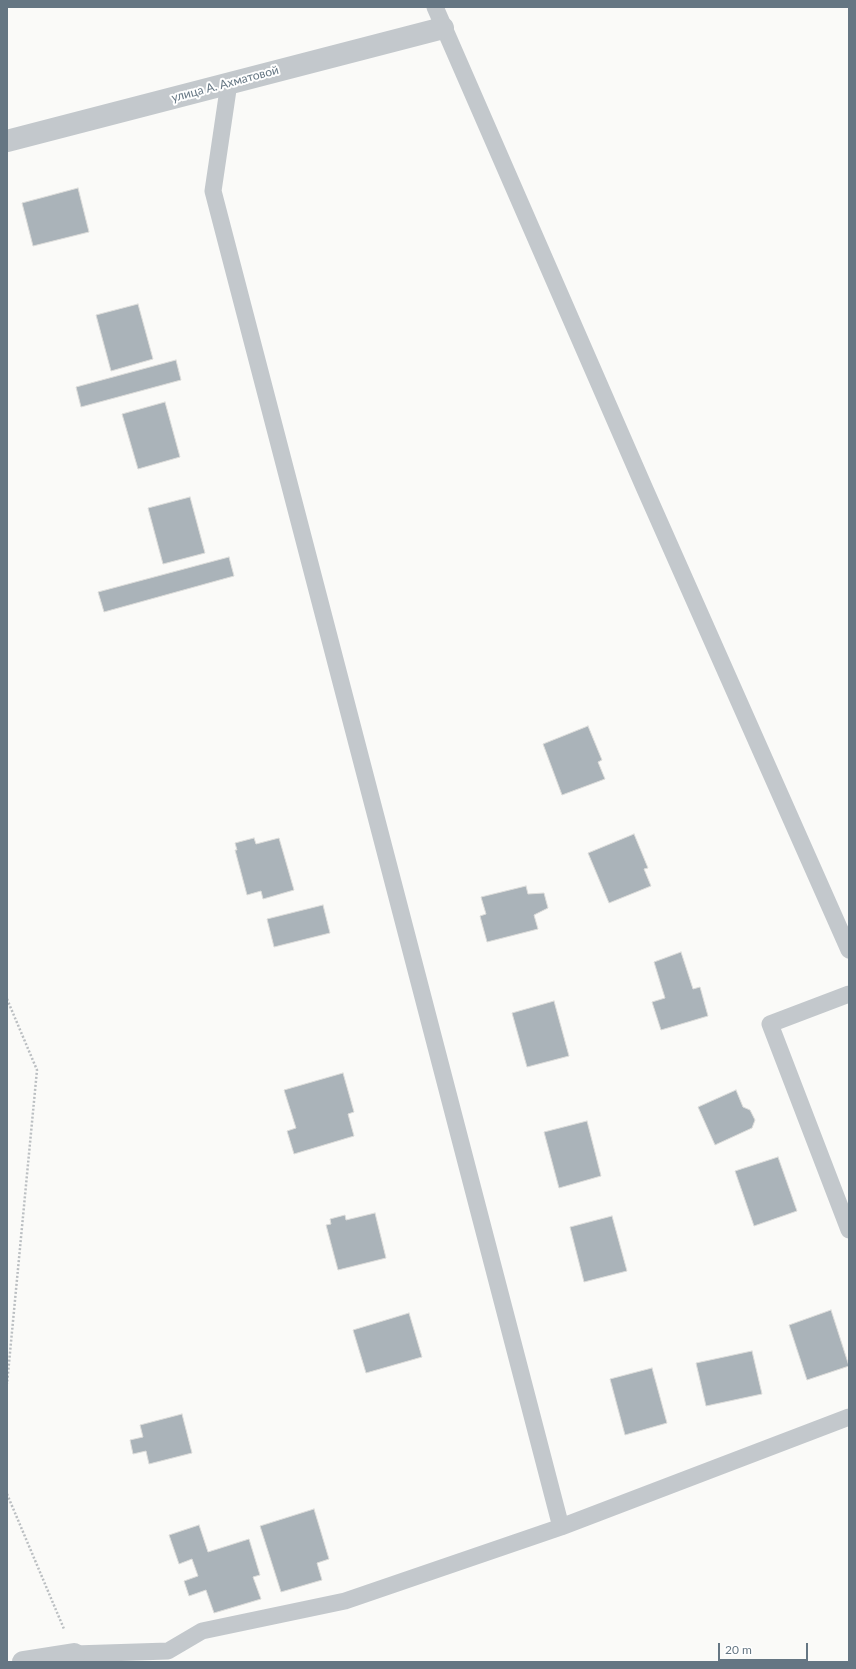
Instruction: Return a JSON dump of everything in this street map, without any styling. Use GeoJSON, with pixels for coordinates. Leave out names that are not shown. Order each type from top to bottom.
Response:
{"type":"FeatureCollection","features":[{"type":"Feature","properties":{"kind":"street","name":"улица А. Ахматовой"},"geometry":{"type":"LineString","coordinates":[[7,141],[443,28]]}},
{"type":"Feature","properties":{"kind":"street"},"geometry":{"type":"LineString","coordinates":[[23,1662],[74,1654]]}},
{"type":"Feature","properties":{"kind":"lane"},"geometry":{"type":"LineString","coordinates":[[435,7],[647,495],[849,950]]}},
{"type":"Feature","properties":{"kind":"lane"},"geometry":{"type":"LineString","coordinates":[[229,83],[213,191],[561,1527]]}},
{"type":"Feature","properties":{"kind":"lane"},"geometry":{"type":"LineString","coordinates":[[849,994],[770,1024],[849,1230]]}},
{"type":"Feature","properties":{"kind":"lane"},"geometry":{"type":"LineString","coordinates":[[74,1654],[168,1651],[202,1631],[345,1601],[561,1527],[849,1417]]}},
{"type":"Feature","properties":{"kind":"path"},"geometry":{"type":"LineString","coordinates":[[7,999],[37,1070],[7,1384]]}},
{"type":"Feature","properties":{"kind":"path"},"geometry":{"type":"LineString","coordinates":[[7,1494],[74,1654]]}},
{"type":"Feature","properties":{"kind":"building"},"geometry":{"type":"Polygon","coordinates":[[[78,188],[89,232],[33,246],[22,203],[78,188]]]}},
{"type":"Feature","properties":{"kind":"building"},"geometry":{"type":"Polygon","coordinates":[[[138,304],[153,359],[111,371],[96,315],[138,304]]]}},
{"type":"Feature","properties":{"kind":"building"},"geometry":{"type":"Polygon","coordinates":[[[176,360],[181,380],[81,407],[76,387],[176,360]]]}},
{"type":"Feature","properties":{"kind":"building"},"geometry":{"type":"Polygon","coordinates":[[[165,402],[180,457],[138,469],[122,414],[165,402]]]}},
{"type":"Feature","properties":{"kind":"building"},"geometry":{"type":"Polygon","coordinates":[[[190,497],[205,553],[163,564],[148,508],[190,497]]]}},
{"type":"Feature","properties":{"kind":"building"},"geometry":{"type":"Polygon","coordinates":[[[229,557],[234,576],[104,612],[98,592],[229,557]]]}},
{"type":"Feature","properties":{"kind":"building"},"geometry":{"type":"Polygon","coordinates":[[[588,726],[602,760],[598,762],[605,779],[562,795],[543,744],[588,726]]]}},
{"type":"Feature","properties":{"kind":"building"},"geometry":{"type":"Polygon","coordinates":[[[634,834],[648,868],[644,869],[651,886],[609,903],[588,853],[634,834]]]}},
{"type":"Feature","properties":{"kind":"building"},"geometry":{"type":"Polygon","coordinates":[[[254,838],[256,844],[279,838],[294,890],[263,899],[261,891],[247,895],[235,850],[237,850],[235,843],[254,838]]]}},
{"type":"Feature","properties":{"kind":"building"},"geometry":{"type":"Polygon","coordinates":[[[526,886],[528,894],[544,893],[548,908],[534,915],[538,929],[487,942],[480,916],[486,914],[481,897],[526,886]]]}},
{"type":"Feature","properties":{"kind":"building"},"geometry":{"type":"Polygon","coordinates":[[[323,905],[330,933],[274,947],[267,919],[323,905]]]}},
{"type":"Feature","properties":{"kind":"building"},"geometry":{"type":"Polygon","coordinates":[[[681,952],[693,989],[700,987],[708,1016],[661,1030],[652,1002],[665,998],[654,962],[681,952]]]}},
{"type":"Feature","properties":{"kind":"building"},"geometry":{"type":"Polygon","coordinates":[[[554,1001],[569,1056],[527,1067],[512,1013],[554,1001]]]}},
{"type":"Feature","properties":{"kind":"building"},"geometry":{"type":"Polygon","coordinates":[[[343,1073],[354,1112],[348,1114],[354,1136],[294,1154],[287,1131],[296,1128],[284,1090],[343,1073]]]}},
{"type":"Feature","properties":{"kind":"building"},"geometry":{"type":"Polygon","coordinates":[[[736,1090],[743,1107],[750,1110],[755,1120],[752,1128],[715,1145],[698,1107],[736,1090]]]}},
{"type":"Feature","properties":{"kind":"building"},"geometry":{"type":"Polygon","coordinates":[[[587,1121],[601,1176],[559,1188],[544,1132],[587,1121]]]}},
{"type":"Feature","properties":{"kind":"building"},"geometry":{"type":"Polygon","coordinates":[[[778,1157],[797,1211],[754,1226],[735,1171],[778,1157]]]}},
{"type":"Feature","properties":{"kind":"building"},"geometry":{"type":"Polygon","coordinates":[[[375,1213],[386,1258],[338,1270],[326,1225],[331,1224],[330,1219],[345,1215],[346,1220],[375,1213]]]}},
{"type":"Feature","properties":{"kind":"building"},"geometry":{"type":"Polygon","coordinates":[[[612,1216],[627,1271],[584,1282],[570,1227],[612,1216]]]}},
{"type":"Feature","properties":{"kind":"building"},"geometry":{"type":"Polygon","coordinates":[[[831,1310],[849,1366],[807,1380],[789,1325],[831,1310]]]}},
{"type":"Feature","properties":{"kind":"building"},"geometry":{"type":"Polygon","coordinates":[[[409,1313],[422,1357],[366,1373],[353,1330],[409,1313]]]}},
{"type":"Feature","properties":{"kind":"building"},"geometry":{"type":"Polygon","coordinates":[[[752,1351],[762,1394],[706,1406],[696,1363],[752,1351]]]}},
{"type":"Feature","properties":{"kind":"building"},"geometry":{"type":"Polygon","coordinates":[[[652,1368],[667,1423],[625,1435],[610,1379],[652,1368]]]}},
{"type":"Feature","properties":{"kind":"building"},"geometry":{"type":"Polygon","coordinates":[[[182,1414],[192,1453],[149,1464],[146,1451],[133,1454],[130,1440],[143,1437],[140,1425],[182,1414]]]}},
{"type":"Feature","properties":{"kind":"building"},"geometry":{"type":"Polygon","coordinates":[[[314,1509],[329,1559],[317,1563],[322,1580],[281,1592],[260,1526],[314,1509]]]}},
{"type":"Feature","properties":{"kind":"building"},"geometry":{"type":"Polygon","coordinates":[[[199,1525],[208,1552],[249,1539],[260,1575],[253,1577],[261,1599],[214,1613],[206,1590],[189,1596],[184,1581],[198,1576],[192,1559],[179,1564],[169,1535],[199,1525]]]}}]}
